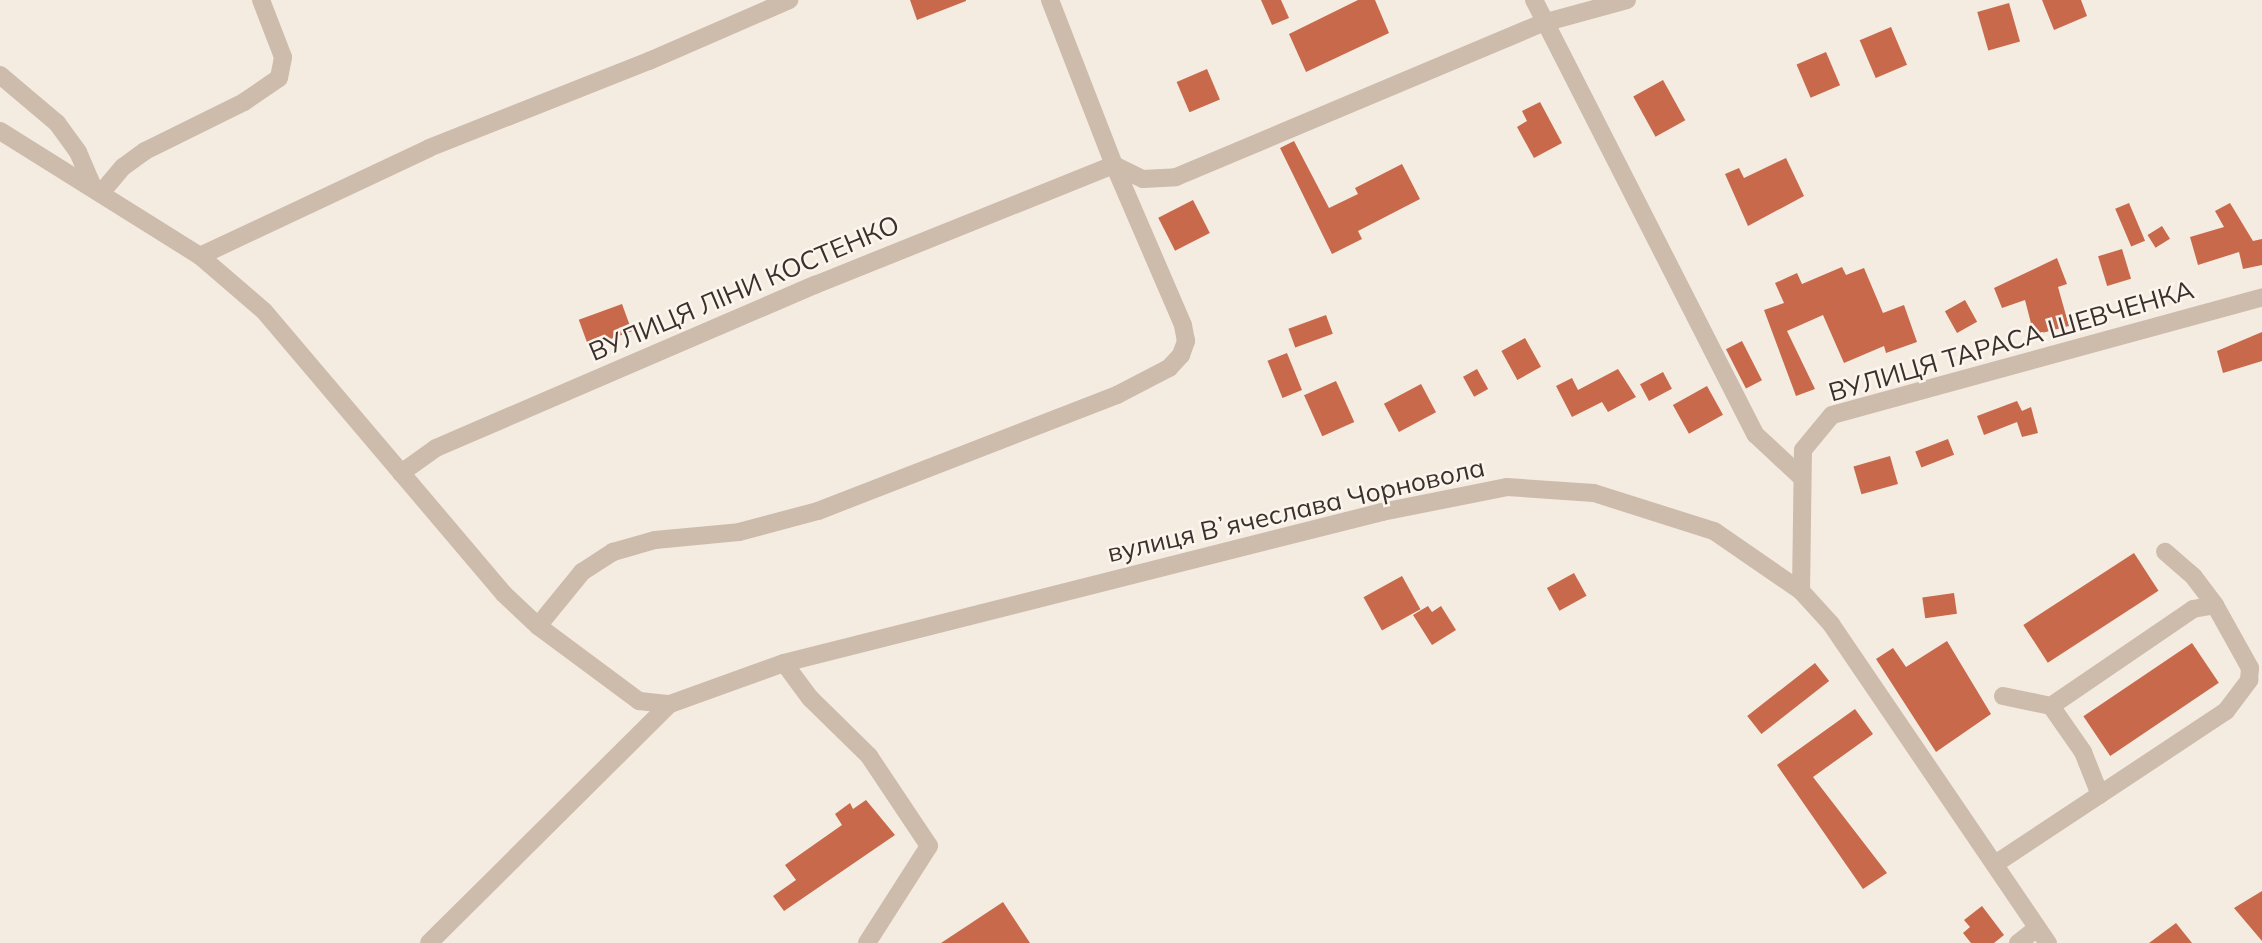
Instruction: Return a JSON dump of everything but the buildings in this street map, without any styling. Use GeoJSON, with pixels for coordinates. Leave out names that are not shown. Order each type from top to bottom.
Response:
{"type":"FeatureCollection","features":[{"type":"Feature","properties":{"kind":"street"},"geometry":{"type":"LineString","coordinates":[[97,191],[145,151],[244,102],[279,78],[283,57],[261,0]]}},
{"type":"Feature","properties":{"kind":"street"},"geometry":{"type":"LineString","coordinates":[[200,256],[429,148],[649,61],[789,0]]}},
{"type":"Feature","properties":{"kind":"street"},"geometry":{"type":"LineString","coordinates":[[538,626],[583,572],[613,552],[656,540],[739,533],[818,511],[1098,403],[1168,368],[1181,355],[1186,341],[1183,325],[1114,165],[1050,0]]}},
{"type":"Feature","properties":{"kind":"street"},"geometry":{"type":"LineString","coordinates":[[1534,0],[1756,435],[1800,476]]}},
{"type":"Feature","properties":{"kind":"street"},"geometry":{"type":"LineString","coordinates":[[1114,165],[1143,179],[1176,177],[1544,23],[1627,0]]}},
{"type":"Feature","properties":{"kind":"street"},"geometry":{"type":"LineString","coordinates":[[0,75],[57,123],[78,152],[97,191]]}},
{"type":"Feature","properties":{"kind":"street"},"geometry":{"type":"LineString","coordinates":[[0,131],[200,256],[264,311],[401,472],[538,626],[639,701],[670,704]]}},
{"type":"Feature","properties":{"kind":"street","name":"ВУЛИЦЯ ЛІНИ КОСТЕНКО"},"geometry":{"type":"LineString","coordinates":[[401,472],[436,448],[815,285],[1114,165]]}},
{"type":"Feature","properties":{"kind":"street","name":"ВУЛИЦЯ ТАРАСА ШЕВЧЕНКА"},"geometry":{"type":"LineString","coordinates":[[1801,592],[1800,476],[1803,450],[1814,432],[1832,415],[2262,297]]}},
{"type":"Feature","properties":{"kind":"street","name":"вулиця Вʼячеслава Чорновола"},"geometry":{"type":"LineString","coordinates":[[670,704],[784,663],[1382,512],[1507,487],[1594,493],[1714,531],[1801,592],[1831,624],[2042,936],[2018,943]]}},
{"type":"Feature","properties":{"kind":"street"},"geometry":{"type":"LineString","coordinates":[[1995,864],[2226,711],[2249,680],[2250,668],[2215,605],[2193,576],[2165,552]]}},
{"type":"Feature","properties":{"kind":"street"},"geometry":{"type":"LineString","coordinates":[[2051,706],[2193,609],[2215,605]]}},
{"type":"Feature","properties":{"kind":"street"},"geometry":{"type":"LineString","coordinates":[[784,663],[810,698],[869,756],[929,846],[867,943]]}},
{"type":"Feature","properties":{"kind":"street"},"geometry":{"type":"LineString","coordinates":[[2003,696],[2051,706],[2083,752],[2100,795]]}},
{"type":"Feature","properties":{"kind":"street"},"geometry":{"type":"LineString","coordinates":[[429,943],[670,704]]}}]}
